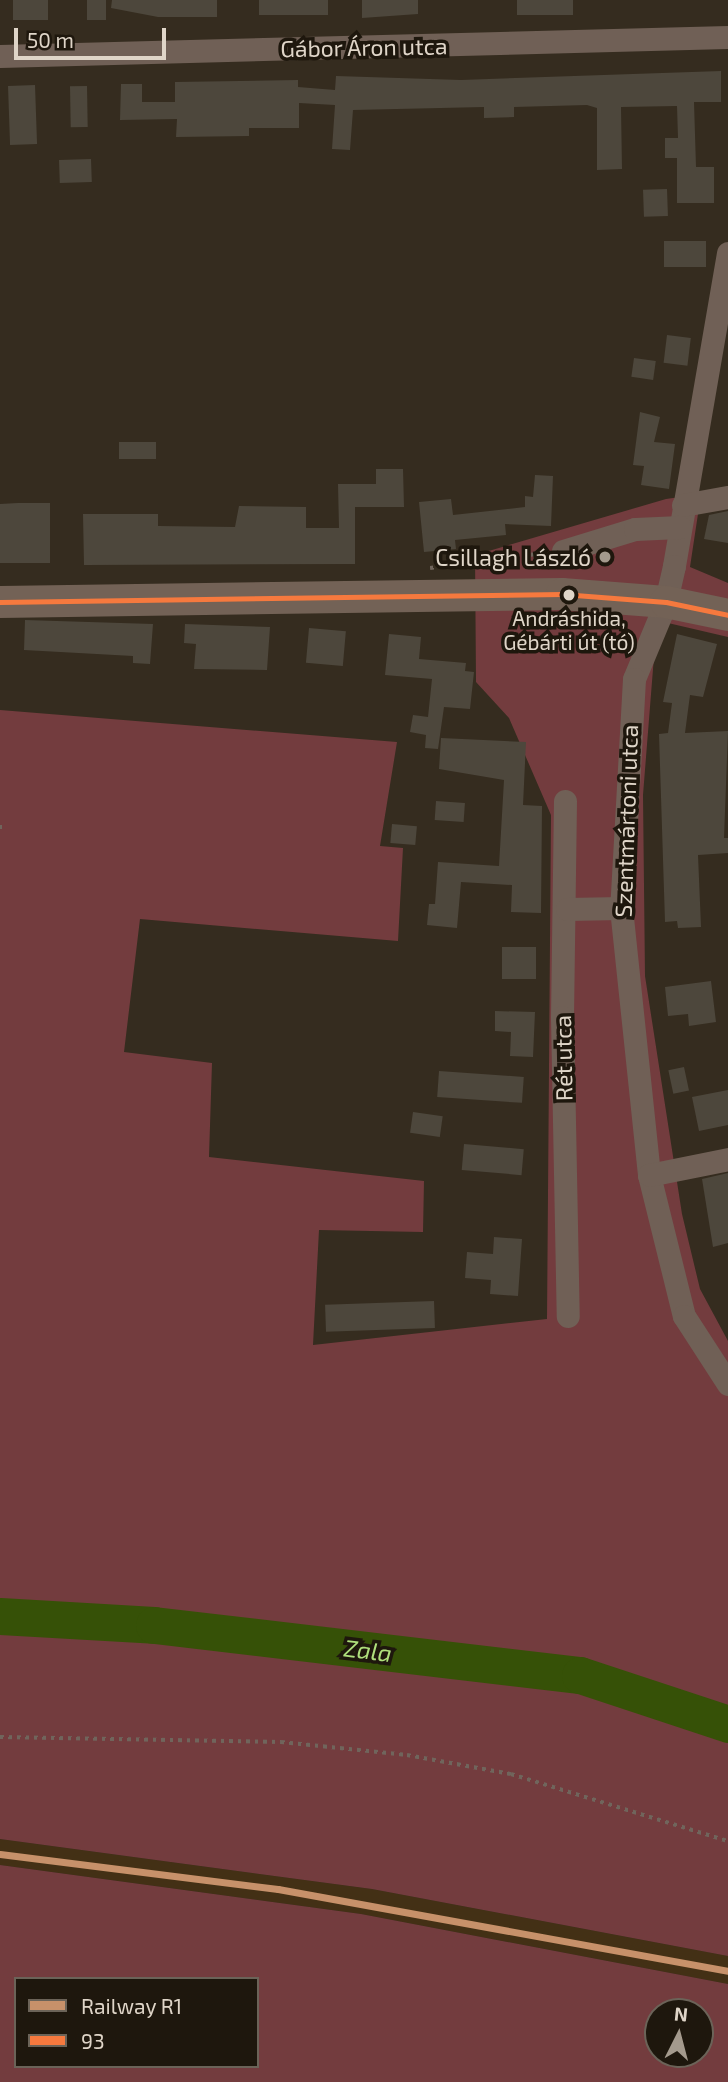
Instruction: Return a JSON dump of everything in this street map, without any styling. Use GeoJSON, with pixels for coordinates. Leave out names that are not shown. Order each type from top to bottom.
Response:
{"type":"FeatureCollection","features":[{"type":"Feature","properties":{"kind":"main road"},"geometry":{"type":"LineString","coordinates":[[0,602],[562,594],[666,602],[728,615]]}},
{"type":"Feature","properties":{"kind":"street","name":"Gábor Áron utca"},"geometry":{"type":"LineString","coordinates":[[0,56],[728,37]]}},
{"type":"Feature","properties":{"kind":"street","name":"Szentmártoni utca"},"geometry":{"type":"LineString","coordinates":[[728,253],[666,602],[641,653],[630,704],[621,908],[649,1175],[684,1316],[728,1384]]}},
{"type":"Feature","properties":{"kind":"street"},"geometry":{"type":"LineString","coordinates":[[563,551],[682,516],[728,497]]}},
{"type":"Feature","properties":{"kind":"street","name":"Rét utca"},"geometry":{"type":"LineString","coordinates":[[565,801],[567,909],[562,1017],[568,1316]]}},
{"type":"Feature","properties":{"kind":"street"},"geometry":{"type":"LineString","coordinates":[[567,909],[621,908]]}},
{"type":"Feature","properties":{"kind":"street"},"geometry":{"type":"LineString","coordinates":[[649,1175],[728,1159]]}},
{"type":"Feature","properties":{"kind":"path"},"geometry":{"type":"LineString","coordinates":[[0,1737],[281,1742],[407,1755],[511,1774],[728,1841]]}},
{"type":"Feature","properties":{"kind":"shaded area"},"geometry":{"type":"Polygon","coordinates":[[[701,494],[690,567],[728,583],[728,637],[668,623],[655,644],[643,795],[645,976],[682,1214],[700,1289],[728,1341],[728,1956],[372,1889],[0,1839],[0,710],[397,742],[380,846],[403,848],[398,941],[140,919],[124,1052],[212,1063],[209,1157],[424,1181],[423,1232],[319,1230],[313,1345],[547,1319],[551,815],[509,718],[476,682],[475,555],[666,499],[701,494]]]}},
{"type":"Feature","properties":{"kind":"shaded area"},"geometry":{"type":"Polygon","coordinates":[[[0,1839],[372,1889],[728,1956],[728,1984],[361,1914],[0,1865],[0,1839]]]}},
{"type":"Feature","properties":{"kind":"shaded area"},"geometry":{"type":"Polygon","coordinates":[[[0,1865],[361,1914],[728,1984],[728,2082],[0,2082],[0,1865]]]}},
{"type":"Feature","properties":{"kind":"building"},"geometry":{"type":"Polygon","coordinates":[[[13,0],[48,0],[48,20],[13,20],[13,0]]]}},
{"type":"Feature","properties":{"kind":"building"},"geometry":{"type":"Polygon","coordinates":[[[87,0],[106,0],[106,20],[87,20],[87,0]]]}},
{"type":"Feature","properties":{"kind":"building"},"geometry":{"type":"Polygon","coordinates":[[[112,0],[217,0],[217,17],[158,17],[111,8],[112,0]]]}},
{"type":"Feature","properties":{"kind":"building"},"geometry":{"type":"Polygon","coordinates":[[[259,0],[328,0],[328,15],[259,15],[259,0]]]}},
{"type":"Feature","properties":{"kind":"building"},"geometry":{"type":"Polygon","coordinates":[[[362,0],[418,0],[418,14],[362,18],[362,0]]]}},
{"type":"Feature","properties":{"kind":"building"},"geometry":{"type":"Polygon","coordinates":[[[517,0],[573,0],[573,15],[517,15],[517,0]]]}},
{"type":"Feature","properties":{"kind":"building"},"geometry":{"type":"Polygon","coordinates":[[[721,71],[721,102],[694,102],[696,167],[714,167],[714,203],[677,203],[677,158],[665,158],[665,138],[678,138],[677,106],[621,107],[622,169],[597,170],[597,108],[587,105],[514,107],[514,117],[484,118],[484,107],[353,110],[350,150],[332,149],[335,105],[299,103],[299,128],[249,128],[249,136],[176,137],[177,119],[120,120],[121,84],[142,84],[142,102],[175,102],[175,82],[298,80],[298,87],[335,90],[336,76],[461,80],[721,71]]]}},
{"type":"Feature","properties":{"kind":"building"},"geometry":{"type":"Polygon","coordinates":[[[35,85],[37,144],[10,145],[8,86],[35,85]]]}},
{"type":"Feature","properties":{"kind":"building"},"geometry":{"type":"Polygon","coordinates":[[[70,86],[87,86],[88,127],[71,127],[70,86]]]}},
{"type":"Feature","properties":{"kind":"building"},"geometry":{"type":"Polygon","coordinates":[[[91,159],[92,182],[60,183],[59,160],[91,159]]]}},
{"type":"Feature","properties":{"kind":"building"},"geometry":{"type":"Polygon","coordinates":[[[667,189],[668,216],[644,217],[643,190],[667,189]]]}},
{"type":"Feature","properties":{"kind":"building"},"geometry":{"type":"Polygon","coordinates":[[[664,241],[706,241],[706,267],[664,267],[664,241]]]}},
{"type":"Feature","properties":{"kind":"building"},"geometry":{"type":"Polygon","coordinates":[[[667,335],[691,338],[687,366],[664,363],[667,335]]]}},
{"type":"Feature","properties":{"kind":"building"},"geometry":{"type":"Polygon","coordinates":[[[634,358],[656,361],[653,380],[631,377],[634,358]]]}},
{"type":"Feature","properties":{"kind":"building"},"geometry":{"type":"Polygon","coordinates":[[[640,412],[660,417],[654,442],[675,444],[669,489],[641,485],[644,466],[633,465],[640,412]]]}},
{"type":"Feature","properties":{"kind":"building"},"geometry":{"type":"Polygon","coordinates":[[[119,442],[156,442],[156,459],[119,459],[119,442]]]}},
{"type":"Feature","properties":{"kind":"building"},"geometry":{"type":"Polygon","coordinates":[[[376,469],[403,469],[404,507],[355,507],[355,564],[84,565],[83,514],[158,514],[158,526],[235,527],[239,506],[306,507],[306,528],[339,528],[338,484],[376,484],[376,469]]]}},
{"type":"Feature","properties":{"kind":"building"},"geometry":{"type":"Polygon","coordinates":[[[535,475],[553,476],[551,526],[505,524],[506,535],[455,540],[456,549],[424,552],[419,502],[451,499],[453,515],[525,507],[525,496],[533,497],[535,475]]]}},
{"type":"Feature","properties":{"kind":"building"},"geometry":{"type":"Polygon","coordinates":[[[50,503],[50,563],[0,563],[0,504],[50,503]]]}},
{"type":"Feature","properties":{"kind":"building"},"geometry":{"type":"Polygon","coordinates":[[[728,511],[728,543],[704,539],[709,515],[728,511]]]}},
{"type":"Feature","properties":{"kind":"building"},"geometry":{"type":"Polygon","coordinates":[[[25,620],[153,624],[150,664],[133,663],[133,656],[24,650],[25,620]]]}},
{"type":"Feature","properties":{"kind":"building"},"geometry":{"type":"Polygon","coordinates":[[[185,624],[270,627],[267,670],[194,669],[196,644],[184,643],[185,624]]]}},
{"type":"Feature","properties":{"kind":"building"},"geometry":{"type":"Polygon","coordinates":[[[309,628],[346,631],[343,666],[306,663],[309,628]]]}},
{"type":"Feature","properties":{"kind":"building"},"geometry":{"type":"Polygon","coordinates":[[[389,634],[421,637],[419,659],[466,663],[465,671],[474,672],[470,709],[444,707],[438,749],[425,748],[426,735],[410,732],[413,715],[428,717],[432,679],[385,675],[389,634]]]}},
{"type":"Feature","properties":{"kind":"building"},"geometry":{"type":"Polygon","coordinates":[[[677,634],[717,644],[703,697],[690,695],[685,733],[728,731],[724,838],[728,838],[728,853],[698,855],[701,927],[678,928],[677,921],[665,922],[659,734],[668,733],[672,703],[663,702],[677,634]]]}},
{"type":"Feature","properties":{"kind":"building"},"geometry":{"type":"Polygon","coordinates":[[[441,738],[526,742],[523,805],[542,806],[541,913],[511,912],[512,885],[461,882],[457,928],[427,925],[429,904],[435,904],[438,862],[499,866],[504,780],[439,769],[441,738]]]}},
{"type":"Feature","properties":{"kind":"building"},"geometry":{"type":"Polygon","coordinates":[[[436,801],[465,803],[464,822],[435,820],[436,801]]]}},
{"type":"Feature","properties":{"kind":"building"},"geometry":{"type":"Polygon","coordinates":[[[392,824],[417,826],[415,845],[390,843],[392,824]]]}},
{"type":"Feature","properties":{"kind":"building"},"geometry":{"type":"Polygon","coordinates":[[[502,947],[536,947],[536,979],[502,979],[502,947]]]}},
{"type":"Feature","properties":{"kind":"building"},"geometry":{"type":"Polygon","coordinates":[[[711,981],[716,1022],[689,1026],[688,1014],[668,1016],[665,987],[711,981]]]}},
{"type":"Feature","properties":{"kind":"building"},"geometry":{"type":"Polygon","coordinates":[[[495,1011],[535,1012],[533,1057],[510,1056],[511,1032],[495,1031],[495,1011]]]}},
{"type":"Feature","properties":{"kind":"building"},"geometry":{"type":"Polygon","coordinates":[[[684,1067],[689,1090],[673,1094],[668,1070],[684,1067]]]}},
{"type":"Feature","properties":{"kind":"building"},"geometry":{"type":"Polygon","coordinates":[[[439,1071],[524,1077],[522,1103],[437,1097],[439,1071]]]}},
{"type":"Feature","properties":{"kind":"building"},"geometry":{"type":"Polygon","coordinates":[[[728,1090],[728,1125],[699,1131],[692,1097],[728,1090]]]}},
{"type":"Feature","properties":{"kind":"building"},"geometry":{"type":"Polygon","coordinates":[[[413,1112],[443,1116],[440,1137],[410,1133],[413,1112]]]}},
{"type":"Feature","properties":{"kind":"building"},"geometry":{"type":"Polygon","coordinates":[[[464,1144],[524,1149],[522,1175],[462,1170],[464,1144]]]}},
{"type":"Feature","properties":{"kind":"building"},"geometry":{"type":"Polygon","coordinates":[[[728,1173],[728,1243],[713,1247],[702,1179],[728,1173]]]}},
{"type":"Feature","properties":{"kind":"building"},"geometry":{"type":"Polygon","coordinates":[[[494,1237],[522,1239],[518,1296],[490,1294],[491,1280],[465,1278],[467,1252],[493,1254],[494,1237]]]}},
{"type":"Feature","properties":{"kind":"building"},"geometry":{"type":"Polygon","coordinates":[[[434,1301],[435,1328],[326,1332],[325,1305],[434,1301]]]}},
{"type":"Feature","properties":{"kind":"waterway","name":"Zala"},"geometry":{"type":"LineString","coordinates":[[0,1616],[154,1625],[580,1675],[728,1724]]}},
{"type":"Feature","properties":{"kind":"rail line","name":"R1"},"geometry":{"type":"LineString","coordinates":[[0,1854],[278,1889],[728,1971]]}},
{"type":"Feature","properties":{"kind":"transit line","name":"93"},"geometry":{"type":"LineString","coordinates":[[0,602],[562,594],[666,602],[728,615]]}},
{"type":"Feature","properties":{"kind":"place","name":"Csillagh László"},"geometry":{"type":"Point","coordinates":[605,557]}},
{"type":"Feature","properties":{"kind":"place","name":"Andráshida, Gébárti út (tó)"},"geometry":{"type":"Point","coordinates":[569,595]}}]}
